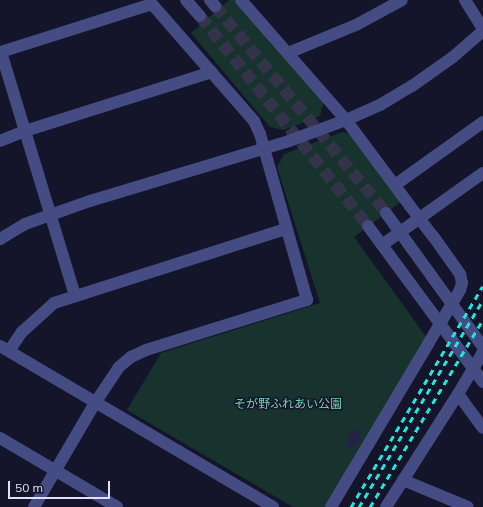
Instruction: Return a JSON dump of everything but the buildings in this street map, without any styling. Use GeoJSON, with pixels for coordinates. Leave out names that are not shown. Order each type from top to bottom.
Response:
{"type":"FeatureCollection","features":[{"type":"Feature","properties":{"kind":"street"},"geometry":{"type":"LineString","coordinates":[[186,0],[200,16]]}},
{"type":"Feature","properties":{"kind":"street"},"geometry":{"type":"LineString","coordinates":[[241,0],[346,120],[433,236],[460,274],[462,283],[460,290],[331,507]]}},
{"type":"Feature","properties":{"kind":"street"},"geometry":{"type":"LineString","coordinates":[[288,53],[356,26],[402,0]]}},
{"type":"Feature","properties":{"kind":"street"},"geometry":{"type":"LineString","coordinates":[[0,239],[25,224],[263,148],[346,120],[380,105],[412,86],[453,57],[483,30],[465,0]]}},
{"type":"Feature","properties":{"kind":"street"},"geometry":{"type":"LineString","coordinates":[[34,507],[95,403],[119,367],[131,357],[146,350],[307,300],[254,121],[151,2],[1,52],[75,296]]}},
{"type":"Feature","properties":{"kind":"street"},"geometry":{"type":"LineString","coordinates":[[0,141],[25,131],[212,72]]}},
{"type":"Feature","properties":{"kind":"street"},"geometry":{"type":"LineString","coordinates":[[396,185],[483,122]]}},
{"type":"Feature","properties":{"kind":"street"},"geometry":{"type":"LineString","coordinates":[[382,245],[483,173]]}},
{"type":"Feature","properties":{"kind":"street"},"geometry":{"type":"LineString","coordinates":[[386,213],[483,347]]}},
{"type":"Feature","properties":{"kind":"street"},"geometry":{"type":"LineString","coordinates":[[368,226],[483,382]]}},
{"type":"Feature","properties":{"kind":"street"},"geometry":{"type":"LineString","coordinates":[[273,507],[95,403],[5,348],[39,315],[54,303],[286,229]]}},
{"type":"Feature","properties":{"kind":"street"},"geometry":{"type":"LineString","coordinates":[[386,507],[483,352]]}},
{"type":"Feature","properties":{"kind":"street"},"geometry":{"type":"LineString","coordinates":[[458,394],[483,428]]}},
{"type":"Feature","properties":{"kind":"street"},"geometry":{"type":"LineString","coordinates":[[0,438],[117,507]]}},
{"type":"Feature","properties":{"kind":"street"},"geometry":{"type":"LineString","coordinates":[[403,480],[468,507]]}},
{"type":"Feature","properties":{"kind":"green space"},"geometry":{"type":"Polygon","coordinates":[[[229,0],[237,0],[324,101],[320,116],[284,130],[270,127],[191,33],[229,0]]]}},
{"type":"Feature","properties":{"kind":"green space","name":"そが野ふれあい公園"},"geometry":{"type":"Polygon","coordinates":[[[342,132],[353,135],[402,201],[354,237],[427,338],[328,507],[293,507],[127,410],[161,353],[320,303],[277,167],[284,154],[342,132]]]}},
{"type":"Feature","properties":{"kind":"tunnel"},"geometry":{"type":"LineString","coordinates":[[215,6],[386,213]]}},
{"type":"Feature","properties":{"kind":"tunnel"},"geometry":{"type":"LineString","coordinates":[[200,16],[368,226]]}},
{"type":"Feature","properties":{"kind":"railway"},"geometry":{"type":"LineString","coordinates":[[351,507],[483,286]]}},
{"type":"Feature","properties":{"kind":"railway"},"geometry":{"type":"LineString","coordinates":[[359,507],[483,300]]}},
{"type":"Feature","properties":{"kind":"railway"},"geometry":{"type":"LineString","coordinates":[[370,507],[483,320]]}}]}
